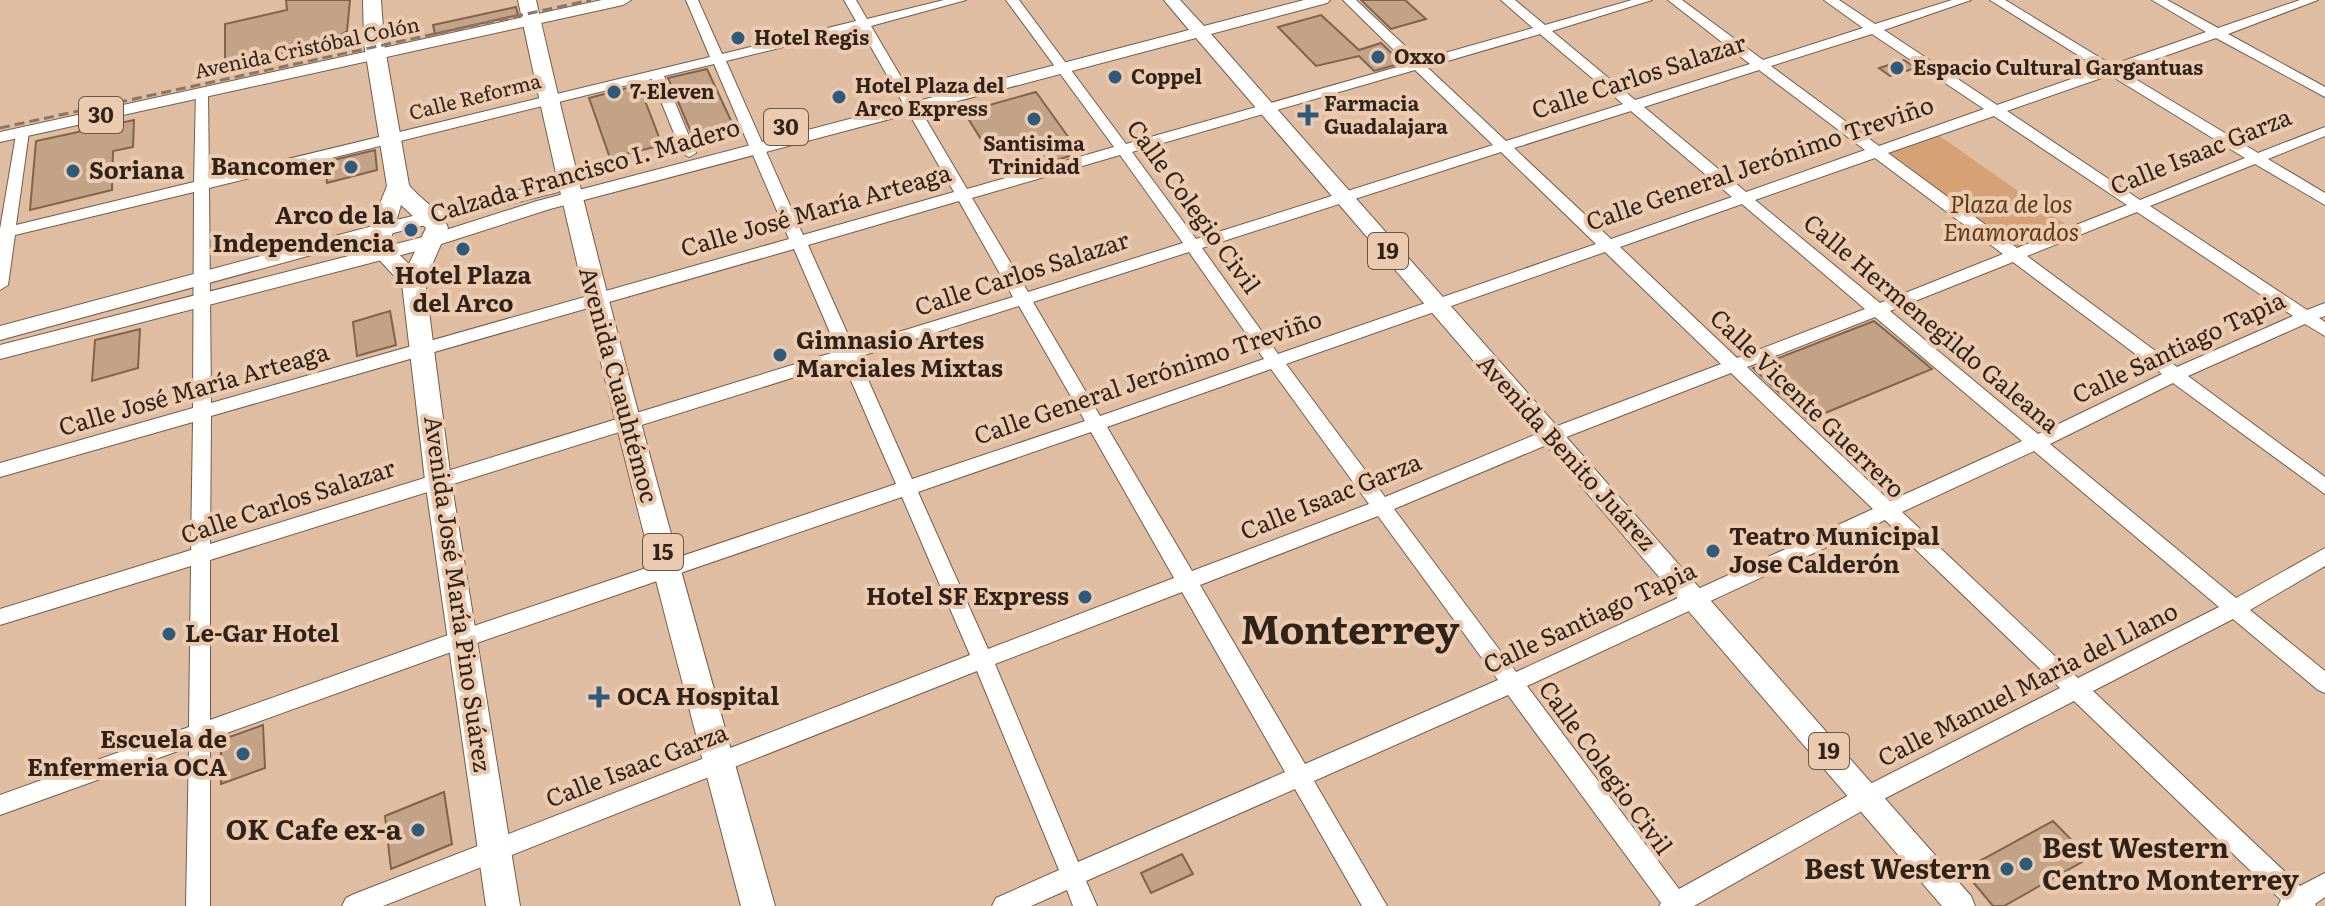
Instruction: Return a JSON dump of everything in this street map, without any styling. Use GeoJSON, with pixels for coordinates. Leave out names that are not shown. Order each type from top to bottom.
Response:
{"type":"FeatureCollection","features":[{"type":"Feature","properties":{"kind":"highway"},"geometry":{"type":"LineString","coordinates":[[372,0],[375,50],[398,186],[415,208],[435,221],[437,228],[413,281],[378,247],[380,230],[398,186]]}},
{"type":"Feature","properties":{"kind":"highway","name":"Avenida Cuauhtémoc"},"geometry":{"type":"LineString","coordinates":[[529,10],[569,191],[626,422],[758,906]]}},
{"type":"Feature","properties":{"kind":"highway","name":"Avenida José María Pino Suárez"},"geometry":{"type":"LineString","coordinates":[[413,281],[438,480],[503,906]]}},
{"type":"Feature","properties":{"kind":"main road","name":"Avenida Cristóbal Colón"},"geometry":{"type":"LineString","coordinates":[[0,137],[201,93],[567,0]]}},
{"type":"Feature","properties":{"kind":"main road","name":"Avenida Cristóbal Colón"},"geometry":{"type":"LineString","coordinates":[[529,10],[623,0]]}},
{"type":"Feature","properties":{"kind":"main road","name":"Avenida Benito Juárez"},"geometry":{"type":"LineString","coordinates":[[1172,0],[1340,197],[1695,598],[1961,906]]}},
{"type":"Feature","properties":{"kind":"main road","name":"Calzada Francisco I. Madero"},"geometry":{"type":"LineString","coordinates":[[0,352],[202,290],[380,230],[430,217],[569,191],[1060,63],[1195,26],[1274,0]]}},
{"type":"Feature","properties":{"kind":"main road","name":"Calzada Francisco I. Madero"},"geometry":{"type":"LineString","coordinates":[[1195,26],[1322,0]]}},
{"type":"Feature","properties":{"kind":"main road","name":"Avenida Cristóbal Colón"},"geometry":{"type":"LineString","coordinates":[[0,122],[375,50]]}},
{"type":"Feature","properties":{"kind":"main road","name":"Calzada Francisco I. Madero"},"geometry":{"type":"LineString","coordinates":[[0,333],[385,254],[432,241],[569,191],[689,153],[754,142]]}},
{"type":"Feature","properties":{"kind":"street"},"geometry":{"type":"LineString","coordinates":[[692,0],[983,661],[1085,906]]}},
{"type":"Feature","properties":{"kind":"street"},"geometry":{"type":"LineString","coordinates":[[850,0],[1375,906]]}},
{"type":"Feature","properties":{"kind":"street","name":"Calle Reforma"},"geometry":{"type":"LineString","coordinates":[[4,234],[960,0]]}},
{"type":"Feature","properties":{"kind":"street","name":"Calle Colegio Civil"},"geometry":{"type":"LineString","coordinates":[[1012,0],[1674,905]]}},
{"type":"Feature","properties":{"kind":"street","name":"Calle Vicente Guerrero"},"geometry":{"type":"LineString","coordinates":[[1349,0],[2298,904]]}},
{"type":"Feature","properties":{"kind":"street","name":"Calle Hermenegildo Galeana"},"geometry":{"type":"LineString","coordinates":[[1507,0],[2325,684]]}},
{"type":"Feature","properties":{"kind":"street","name":"Calle José María Arteaga"},"geometry":{"type":"LineString","coordinates":[[0,470],[1646,0]]}},
{"type":"Feature","properties":{"kind":"street"},"geometry":{"type":"LineString","coordinates":[[1674,0],[2325,487]]}},
{"type":"Feature","properties":{"kind":"street"},"geometry":{"type":"LineString","coordinates":[[1830,0],[2325,330]]}},
{"type":"Feature","properties":{"kind":"street","name":"Calle Carlos Salazar"},"geometry":{"type":"LineString","coordinates":[[0,617],[1024,299],[1965,0]]}},
{"type":"Feature","properties":{"kind":"street"},"geometry":{"type":"LineString","coordinates":[[1996,0],[2325,200]]}},
{"type":"Feature","properties":{"kind":"street"},"geometry":{"type":"LineString","coordinates":[[2158,0],[2325,93]]}},
{"type":"Feature","properties":{"kind":"street","name":"Calle General Jerónimo Treviño"},"geometry":{"type":"LineString","coordinates":[[0,805],[462,639],[1096,424],[2312,0]]}},
{"type":"Feature","properties":{"kind":"street"},"geometry":{"type":"LineString","coordinates":[[656,73],[689,153]]}},
{"type":"Feature","properties":{"kind":"street"},"geometry":{"type":"LineString","coordinates":[[198,906],[201,93]]}},
{"type":"Feature","properties":{"kind":"street","name":"Calle Isaac Garza"},"geometry":{"type":"LineString","coordinates":[[354,906],[719,761],[1383,506],[1550,436],[1878,310],[2325,131]]}},
{"type":"Feature","properties":{"kind":"street"},"geometry":{"type":"LineString","coordinates":[[0,285],[4,234],[22,132]]}},
{"type":"Feature","properties":{"kind":"street","name":"Calle Santiago Tapia"},"geometry":{"type":"LineString","coordinates":[[1004,906],[1513,683],[2035,443],[2174,375],[2325,309]]}},
{"type":"Feature","properties":{"kind":"street","name":"Calle Manuel Maria del Llano"},"geometry":{"type":"LineString","coordinates":[[1674,905],[1868,796],[2076,692],[2234,609],[2325,556]]}},
{"type":"Feature","properties":{"kind":"street"},"geometry":{"type":"LineString","coordinates":[[2298,904],[2325,884]]}},
{"type":"Feature","properties":{"kind":"green space","name":"Plaza de los Enamorados"},"geometry":{"type":"Polygon","coordinates":[[[1934,132],[2075,231],[2012,254],[1876,152],[1934,132]]]}},
{"type":"Feature","properties":{"kind":"building"},"geometry":{"type":"Polygon","coordinates":[[[286,0],[350,0],[347,31],[328,43],[225,65],[225,24],[287,10],[286,0]]]}},
{"type":"Feature","properties":{"kind":"building"},"geometry":{"type":"Polygon","coordinates":[[[1361,0],[1405,0],[1426,19],[1391,29],[1361,0]]]}},
{"type":"Feature","properties":{"kind":"building"},"geometry":{"type":"Polygon","coordinates":[[[516,7],[518,15],[435,34],[433,25],[516,7]]]}},
{"type":"Feature","properties":{"kind":"building"},"geometry":{"type":"Polygon","coordinates":[[[1321,15],[1359,50],[1381,43],[1402,63],[1374,71],[1359,56],[1316,66],[1278,27],[1321,15]]]}},
{"type":"Feature","properties":{"kind":"building","name":"Espacio Cultural Gargantuas"},"geometry":{"type":"Polygon","coordinates":[[[1904,60],[1916,68],[1890,76],[1879,68],[1904,60]]]}},
{"type":"Feature","properties":{"kind":"building"},"geometry":{"type":"Polygon","coordinates":[[[707,69],[734,127],[693,137],[668,78],[707,69]]]}},
{"type":"Feature","properties":{"kind":"building"},"geometry":{"type":"Polygon","coordinates":[[[639,85],[662,145],[610,158],[589,98],[639,85]]]}},
{"type":"Feature","properties":{"kind":"building","name":"Santisima Trinidad"},"geometry":{"type":"Polygon","coordinates":[[[1036,92],[1080,153],[1044,164],[1025,137],[986,147],[964,112],[1036,92]]]}},
{"type":"Feature","properties":{"kind":"building","name":"Soriana"},"geometry":{"type":"Polygon","coordinates":[[[134,120],[133,147],[113,151],[112,190],[30,210],[36,141],[134,120]]]}},
{"type":"Feature","properties":{"kind":"building","name":"Bancomer"},"geometry":{"type":"Polygon","coordinates":[[[375,150],[377,170],[327,183],[325,162],[375,150]]]}},
{"type":"Feature","properties":{"kind":"building"},"geometry":{"type":"Polygon","coordinates":[[[390,311],[396,345],[357,356],[353,322],[390,311]]]}},
{"type":"Feature","properties":{"kind":"building"},"geometry":{"type":"Polygon","coordinates":[[[1874,321],[1932,369],[1808,420],[1753,368],[1874,321]]]}},
{"type":"Feature","properties":{"kind":"building"},"geometry":{"type":"Polygon","coordinates":[[[140,329],[138,368],[92,381],[95,340],[140,329]]]}},
{"type":"Feature","properties":{"kind":"building","name":"Escuela de Enfermeria OCA"},"geometry":{"type":"Polygon","coordinates":[[[263,725],[265,768],[221,784],[221,740],[263,725]]]}},
{"type":"Feature","properties":{"kind":"building","name":"OK Cafe ex-a"},"geometry":{"type":"Polygon","coordinates":[[[444,792],[452,844],[391,869],[385,816],[444,792]]]}},
{"type":"Feature","properties":{"kind":"building","name":"Best Western Centro Monterrey"},"geometry":{"type":"Polygon","coordinates":[[[2053,821],[2089,858],[2004,906],[1993,906],[1963,870],[2053,821]]]}},
{"type":"Feature","properties":{"kind":"building"},"geometry":{"type":"Polygon","coordinates":[[[1182,854],[1193,874],[1151,893],[1141,873],[1182,854]]]}},
{"type":"Feature","properties":{"kind":"railway"},"geometry":{"type":"LineString","coordinates":[[0,128],[591,0]]}},
{"type":"Feature","properties":{"kind":"place","name":"Hotel Regis"},"geometry":{"type":"Point","coordinates":[738,38]}},
{"type":"Feature","properties":{"kind":"place","name":"Oxxo"},"geometry":{"type":"Point","coordinates":[1378,57]}},
{"type":"Feature","properties":{"kind":"place","name":"Espacio Cultural Gargantuas"},"geometry":{"type":"Point","coordinates":[1897,68]}},
{"type":"Feature","properties":{"kind":"place","name":"Coppel"},"geometry":{"type":"Point","coordinates":[1115,77]}},
{"type":"Feature","properties":{"kind":"place","name":"7-Eleven"},"geometry":{"type":"Point","coordinates":[614,92]}},
{"type":"Feature","properties":{"kind":"place","name":"Hotel Plaza del Arco Express"},"geometry":{"type":"Point","coordinates":[839,97]}},
{"type":"Feature","properties":{"kind":"place","name":"Farmacia Guadalajara"},"geometry":{"type":"Point","coordinates":[1308,115]}},
{"type":"Feature","properties":{"kind":"place","name":"Santisima Trinidad"},"geometry":{"type":"Point","coordinates":[1034,119]}},
{"type":"Feature","properties":{"kind":"place","name":"Bancomer"},"geometry":{"type":"Point","coordinates":[351,167]}},
{"type":"Feature","properties":{"kind":"place","name":"Soriana"},"geometry":{"type":"Point","coordinates":[73,171]}},
{"type":"Feature","properties":{"kind":"place","name":"Arco de la Independencia"},"geometry":{"type":"Point","coordinates":[411,230]}},
{"type":"Feature","properties":{"kind":"place","name":"Hotel Plaza del Arco"},"geometry":{"type":"Point","coordinates":[463,249]}},
{"type":"Feature","properties":{"kind":"place","name":"Gimnasio Artes Marciales Mixtas"},"geometry":{"type":"Point","coordinates":[780,355]}},
{"type":"Feature","properties":{"kind":"place","name":"Teatro Municipal Jose Calderón"},"geometry":{"type":"Point","coordinates":[1713,551]}},
{"type":"Feature","properties":{"kind":"place","name":"Hotel SF Express"},"geometry":{"type":"Point","coordinates":[1085,597]}},
{"type":"Feature","properties":{"kind":"place","name":"Le-Gar Hotel"},"geometry":{"type":"Point","coordinates":[169,634]}},
{"type":"Feature","properties":{"kind":"place","name":"OCA Hospital"},"geometry":{"type":"Point","coordinates":[599,697]}},
{"type":"Feature","properties":{"kind":"place","name":"Escuela de Enfermeria OCA"},"geometry":{"type":"Point","coordinates":[243,754]}},
{"type":"Feature","properties":{"kind":"place","name":"OK Cafe ex-a"},"geometry":{"type":"Point","coordinates":[418,830]}},
{"type":"Feature","properties":{"kind":"place","name":"Best Western Centro Monterrey"},"geometry":{"type":"Point","coordinates":[2026,864]}},
{"type":"Feature","properties":{"kind":"place","name":"Best Western"},"geometry":{"type":"Point","coordinates":[2007,869]}},
{"type":"Feature","properties":{"kind":"district","name":"Monterrey"},"geometry":{"type":"Point","coordinates":[1350,630]}}]}
